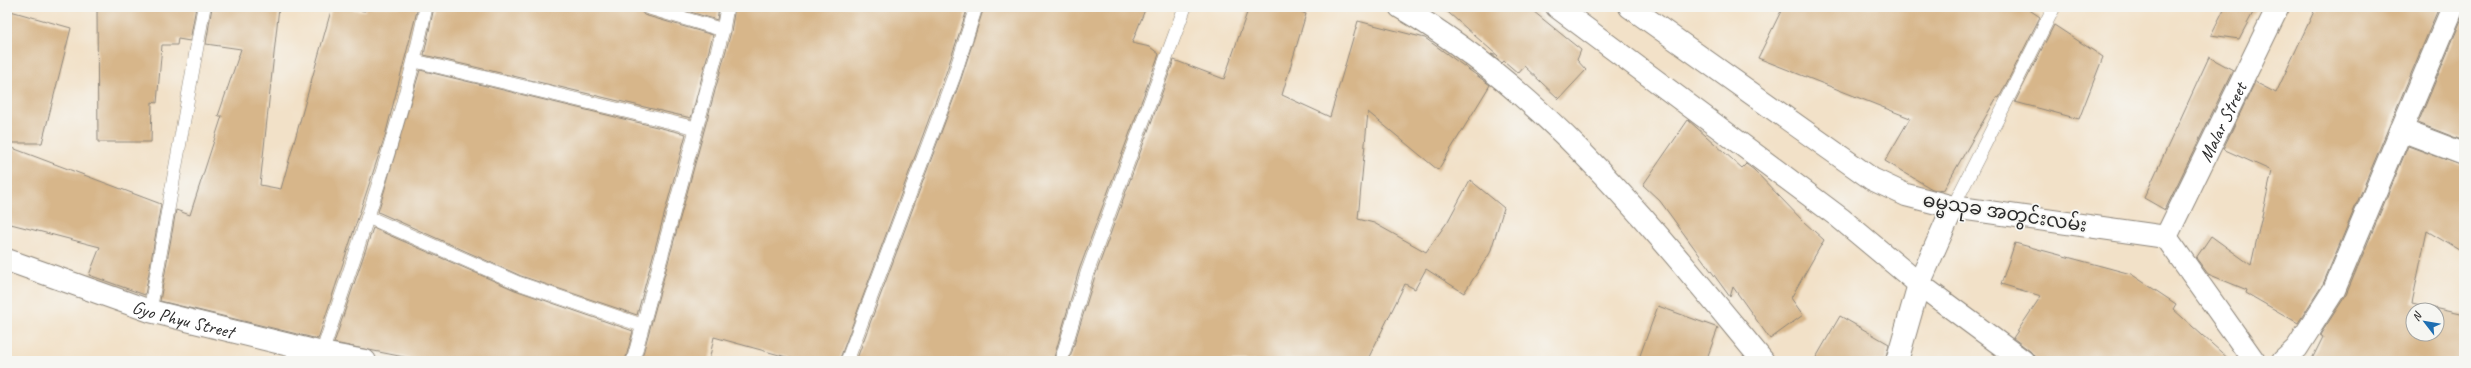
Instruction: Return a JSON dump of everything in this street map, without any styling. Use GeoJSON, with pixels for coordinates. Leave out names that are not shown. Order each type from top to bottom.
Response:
{"type":"FeatureCollection","features":[{"type":"Feature","properties":{"kind":"street"},"geometry":{"type":"LineString","coordinates":[[1400,7],[1470,53],[1552,122],[1661,239],[1764,361]]}},
{"type":"Feature","properties":{"kind":"street"},"geometry":{"type":"LineString","coordinates":[[1557,7],[1840,218],[1919,284],[2023,361]]}},
{"type":"Feature","properties":{"kind":"street","name":"ဓမ္မသုခ အတွင်းလမ်း"},"geometry":{"type":"LineString","coordinates":[[1630,7],[1872,179],[1906,195],[1953,207],[2166,238]]}},
{"type":"Feature","properties":{"kind":"street","name":"Malar Street"},"geometry":{"type":"LineString","coordinates":[[2166,238],[2278,7]]}},
{"type":"Feature","properties":{"kind":"street"},"geometry":{"type":"LineString","coordinates":[[2283,361],[2297,348],[2334,290],[2453,7]]}},
{"type":"Feature","properties":{"kind":"street"},"geometry":{"type":"LineString","coordinates":[[2401,130],[2464,154]]}},
{"type":"Feature","properties":{"kind":"street"},"geometry":{"type":"LineString","coordinates":[[1897,361],[1919,284],[1953,207]]}},
{"type":"Feature","properties":{"kind":"street"},"geometry":{"type":"LineString","coordinates":[[2166,238],[2254,361]]}},
{"type":"Feature","properties":{"kind":"street","name":"Gyo Phyu Street"},"geometry":{"type":"LineString","coordinates":[[7,260],[150,311],[322,353],[365,361]]}},
{"type":"Feature","properties":{"kind":"lane"},"geometry":{"type":"LineString","coordinates":[[150,311],[204,7]]}},
{"type":"Feature","properties":{"kind":"lane"},"geometry":{"type":"LineString","coordinates":[[322,353],[368,217],[415,61],[426,7]]}},
{"type":"Feature","properties":{"kind":"lane"},"geometry":{"type":"LineString","coordinates":[[646,7],[723,30]]}},
{"type":"Feature","properties":{"kind":"lane"},"geometry":{"type":"LineString","coordinates":[[633,361],[641,325],[723,30],[727,7]]}},
{"type":"Feature","properties":{"kind":"lane"},"geometry":{"type":"LineString","coordinates":[[847,361],[954,76],[976,7]]}},
{"type":"Feature","properties":{"kind":"lane"},"geometry":{"type":"LineString","coordinates":[[1061,361],[1087,273],[1185,7]]}},
{"type":"Feature","properties":{"kind":"lane"},"geometry":{"type":"LineString","coordinates":[[1953,207],[2054,7]]}},
{"type":"Feature","properties":{"kind":"lane"},"geometry":{"type":"LineString","coordinates":[[415,61],[696,128]]}},
{"type":"Feature","properties":{"kind":"lane"},"geometry":{"type":"LineString","coordinates":[[368,217],[518,283],[641,325]]}},
{"type":"Feature","properties":{"kind":"building"},"geometry":{"type":"Polygon","coordinates":[[[97,7],[196,7],[190,41],[178,39],[177,45],[162,45],[157,103],[152,102],[151,142],[98,142],[97,7]]]}},
{"type":"Feature","properties":{"kind":"building"},"geometry":{"type":"Polygon","coordinates":[[[212,7],[279,7],[260,185],[281,189],[332,7],[365,11],[365,7],[418,7],[385,136],[318,339],[160,301],[176,210],[190,215],[222,116],[218,116],[241,49],[206,44],[212,7]]]}},
{"type":"Feature","properties":{"kind":"building"},"geometry":{"type":"Polygon","coordinates":[[[434,7],[638,7],[644,15],[713,35],[691,118],[424,55],[434,7]]]}},
{"type":"Feature","properties":{"kind":"building"},"geometry":{"type":"Polygon","coordinates":[[[674,7],[719,7],[717,20],[674,7]]]}},
{"type":"Feature","properties":{"kind":"building"},"geometry":{"type":"Polygon","coordinates":[[[735,7],[968,7],[946,73],[839,361],[801,361],[714,337],[709,361],[641,361],[731,32],[735,7]]]}},
{"type":"Feature","properties":{"kind":"building"},"geometry":{"type":"Polygon","coordinates":[[[984,7],[1146,7],[1132,43],[1150,47],[1159,54],[1079,270],[1053,361],[856,361],[961,79],[984,7]]]}},
{"type":"Feature","properties":{"kind":"building"},"geometry":{"type":"Polygon","coordinates":[[[1249,7],[1290,7],[1306,14],[1282,95],[1330,117],[1358,21],[1425,38],[1490,85],[1438,170],[1368,112],[1358,219],[1374,223],[1426,252],[1448,221],[1470,180],[1504,208],[1490,253],[1464,293],[1426,269],[1415,289],[1405,284],[1367,361],[1069,361],[1095,276],[1174,60],[1224,79],[1249,7]]]}},
{"type":"Feature","properties":{"kind":"building"},"geometry":{"type":"Polygon","coordinates":[[[1442,7],[1528,7],[1581,50],[1577,60],[1586,70],[1559,99],[1524,66],[1518,73],[1504,61],[1502,63],[1491,54],[1498,56],[1442,7]]]}},
{"type":"Feature","properties":{"kind":"building"},"geometry":{"type":"Polygon","coordinates":[[[1783,7],[2025,7],[2040,17],[1999,98],[1997,97],[1943,191],[1932,189],[1885,161],[1910,118],[1758,58],[1783,7]]]}},
{"type":"Feature","properties":{"kind":"building"},"geometry":{"type":"Polygon","coordinates":[[[2225,7],[2256,7],[2239,39],[2211,35],[2225,7]]]}},
{"type":"Feature","properties":{"kind":"building"},"geometry":{"type":"Polygon","coordinates":[[[2316,7],[2439,7],[2323,284],[2298,323],[2246,293],[2247,290],[2208,274],[2196,258],[2211,236],[2251,265],[2272,171],[2223,149],[2255,82],[2276,93],[2316,7]]]}},
{"type":"Feature","properties":{"kind":"building"},"geometry":{"type":"Polygon","coordinates":[[[7,10],[71,28],[42,143],[7,143],[7,10]]]}},
{"type":"Feature","properties":{"kind":"building"},"geometry":{"type":"Polygon","coordinates":[[[2464,13],[2464,141],[2418,123],[2464,13]]]}},
{"type":"Feature","properties":{"kind":"building"},"geometry":{"type":"Polygon","coordinates":[[[2054,25],[2103,57],[2079,119],[2015,102],[2054,25]]]}},
{"type":"Feature","properties":{"kind":"building"},"geometry":{"type":"Polygon","coordinates":[[[2209,57],[2233,70],[2165,210],[2144,198],[2209,57]]]}},
{"type":"Feature","properties":{"kind":"building"},"geometry":{"type":"Polygon","coordinates":[[[420,70],[686,134],[637,315],[521,276],[378,212],[420,70]]]}},
{"type":"Feature","properties":{"kind":"building"},"geometry":{"type":"Polygon","coordinates":[[[1688,120],[1742,168],[1746,164],[1754,170],[1804,222],[1824,240],[1791,298],[1803,315],[1770,339],[1733,287],[1730,297],[1660,201],[1643,185],[1688,120]]]}},
{"type":"Feature","properties":{"kind":"building"},"geometry":{"type":"Polygon","coordinates":[[[7,146],[161,204],[145,295],[89,275],[100,247],[7,223],[7,146]]]}},
{"type":"Feature","properties":{"kind":"building"},"geometry":{"type":"Polygon","coordinates":[[[2408,146],[2464,166],[2464,253],[2427,231],[2412,302],[2405,302],[2405,342],[2445,342],[2445,311],[2464,315],[2464,361],[2311,361],[2323,337],[2320,335],[2346,295],[2408,146]]]}},
{"type":"Feature","properties":{"kind":"building"},"geometry":{"type":"Polygon","coordinates":[[[373,228],[515,290],[633,331],[625,361],[424,361],[334,343],[373,228]]]}},
{"type":"Feature","properties":{"kind":"building"},"geometry":{"type":"Polygon","coordinates":[[[2015,243],[2131,274],[2176,304],[2173,309],[2231,361],[2038,361],[2030,351],[2013,338],[2041,296],[2001,284],[2015,243]]]}},
{"type":"Feature","properties":{"kind":"building"},"geometry":{"type":"Polygon","coordinates":[[[1658,306],[1718,328],[1706,361],[1638,361],[1658,306]]]}},
{"type":"Feature","properties":{"kind":"building"},"geometry":{"type":"Polygon","coordinates":[[[1840,316],[1889,344],[1885,361],[1814,361],[1840,316]]]}}]}
